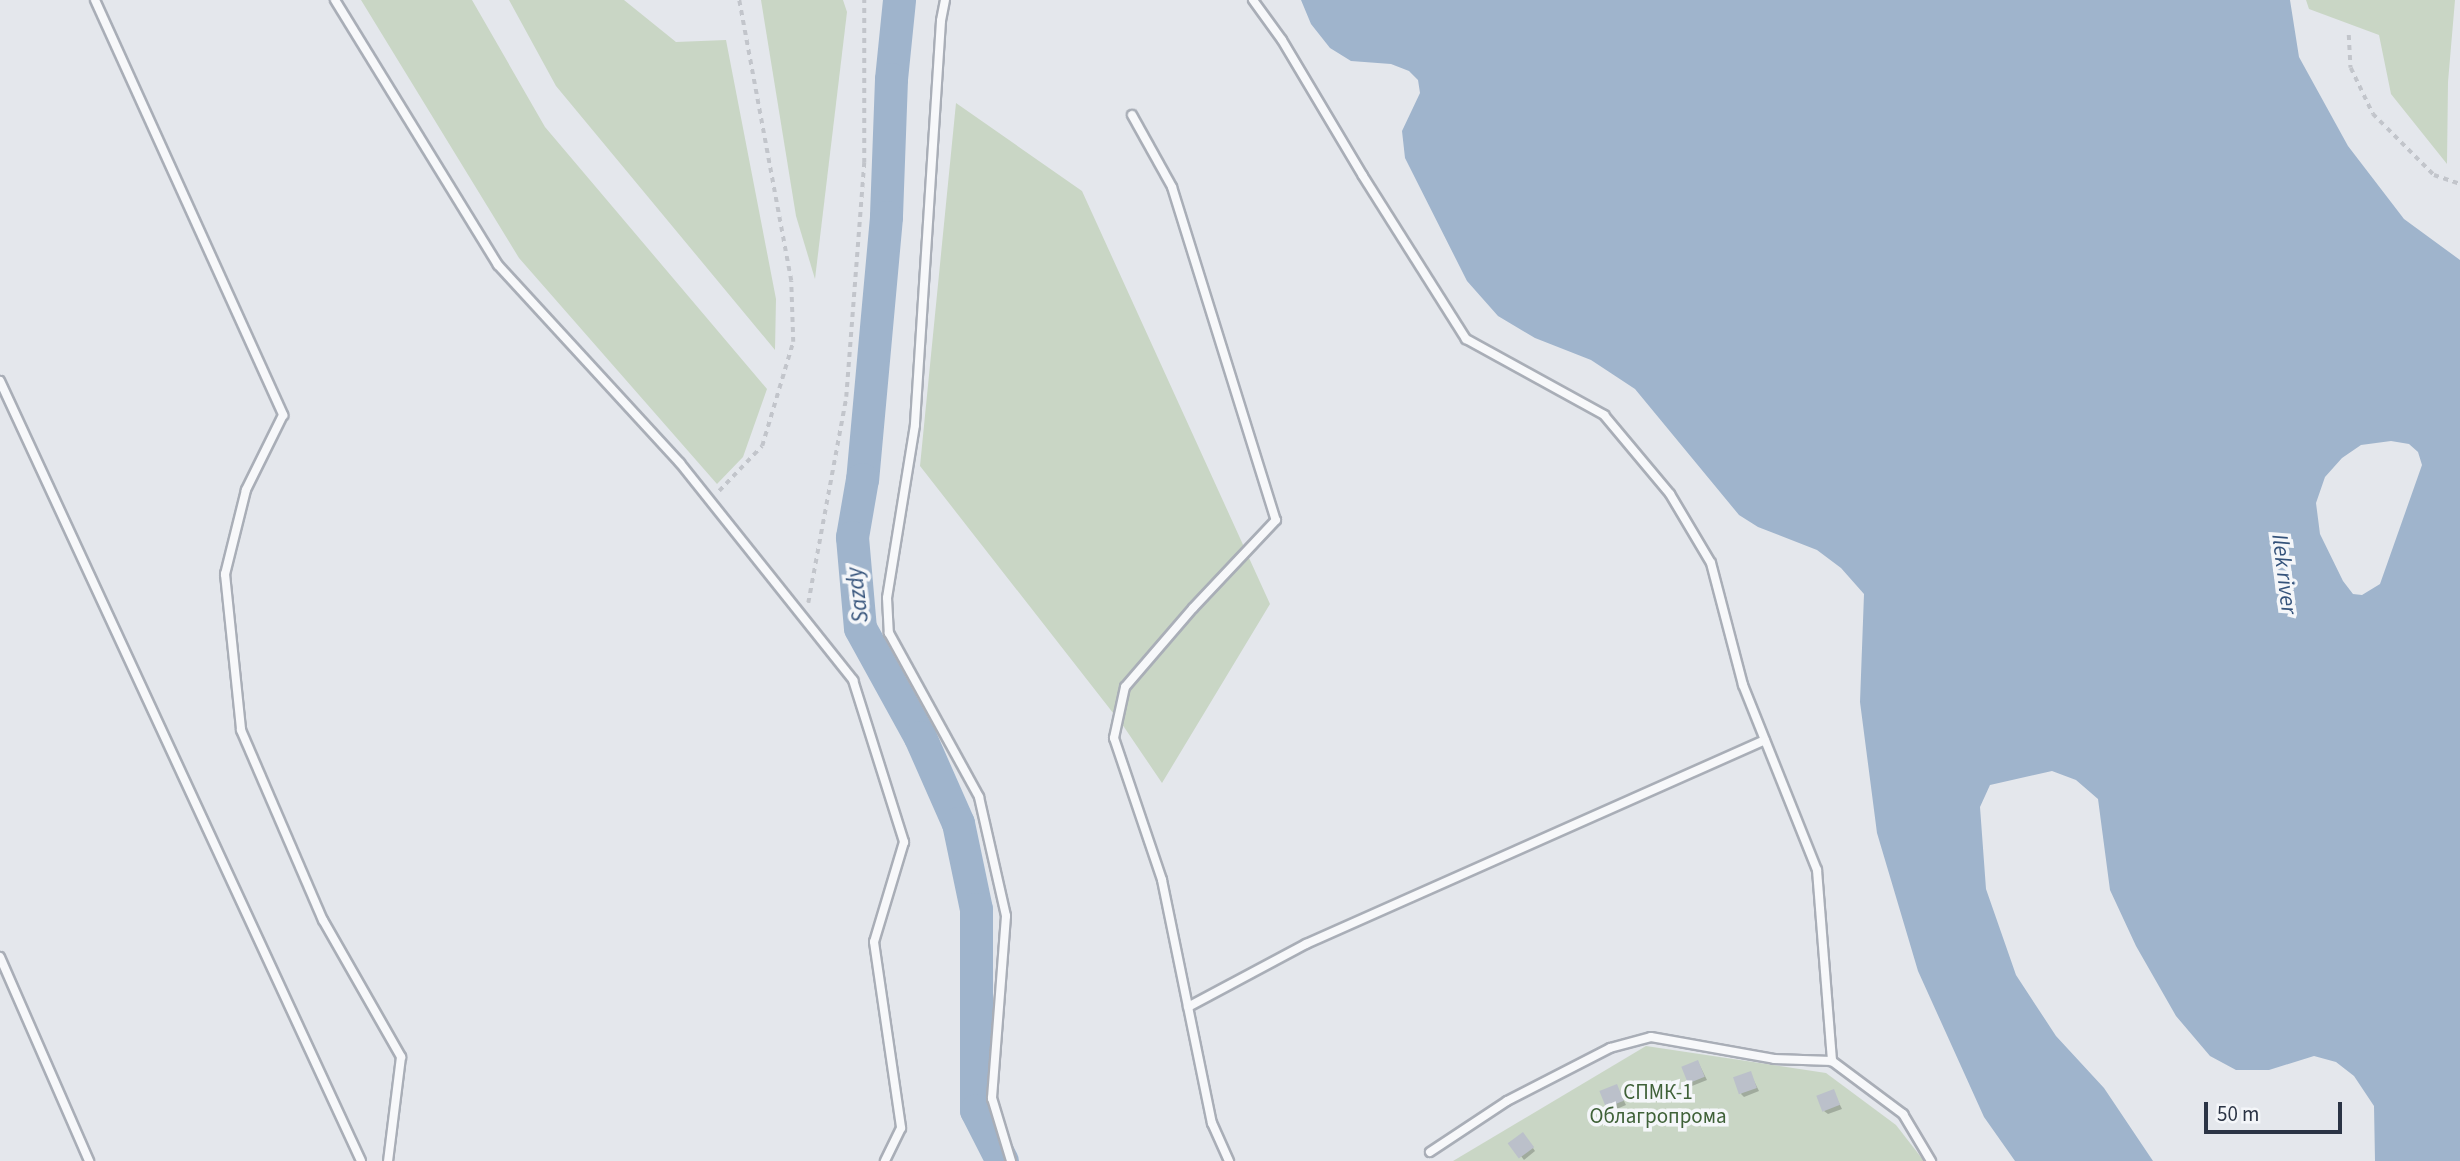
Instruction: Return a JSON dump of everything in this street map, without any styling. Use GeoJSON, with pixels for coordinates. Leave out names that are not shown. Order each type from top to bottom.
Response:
{"type":"FeatureCollection","features":[{"type":"Feature","properties":{"kind":"lane"},"geometry":{"type":"LineString","coordinates":[[95,0],[283,415],[246,490],[225,575],[241,730],[323,920],[401,1057],[388,1161]]}},
{"type":"Feature","properties":{"kind":"lane"},"geometry":{"type":"LineString","coordinates":[[335,0],[498,265],[680,463],[853,680],[904,842],[874,942],[901,1128],[885,1161]]}},
{"type":"Feature","properties":{"kind":"lane"},"geometry":{"type":"LineString","coordinates":[[945,0],[941,21],[915,425],[887,598],[888,621],[889,633],[979,797],[1006,916],[992,1098],[1011,1161]]}},
{"type":"Feature","properties":{"kind":"lane"},"geometry":{"type":"LineString","coordinates":[[1253,0],[1282,40],[1363,176],[1466,339],[1604,415],[1670,494],[1711,563],[1744,685],[1817,870],[1832,1061]]}},
{"type":"Feature","properties":{"kind":"lane"},"geometry":{"type":"LineString","coordinates":[[1132,115],[1172,187],[1276,520],[1193,608],[1125,687],[1114,738],[1163,880],[1212,1123],[1229,1161]]}},
{"type":"Feature","properties":{"kind":"lane"},"geometry":{"type":"LineString","coordinates":[[0,381],[361,1161]]}},
{"type":"Feature","properties":{"kind":"lane"},"geometry":{"type":"LineString","coordinates":[[1188,1007],[1306,944],[1765,740]]}},
{"type":"Feature","properties":{"kind":"lane"},"geometry":{"type":"LineString","coordinates":[[0,957],[89,1161]]}},
{"type":"Feature","properties":{"kind":"lane"},"geometry":{"type":"LineString","coordinates":[[1430,1152],[1507,1101],[1610,1048],[1651,1037],[1774,1059],[1832,1061],[1903,1114],[1931,1161]]}},
{"type":"Feature","properties":{"kind":"path"},"geometry":{"type":"LineString","coordinates":[[710,500],[762,446],[793,342],[792,281],[739,0]]}},
{"type":"Feature","properties":{"kind":"path"},"geometry":{"type":"LineString","coordinates":[[804,619],[846,397],[864,163],[864,0]]}},
{"type":"Feature","properties":{"kind":"path"},"geometry":{"type":"LineString","coordinates":[[2349,35],[2351,68],[2373,114],[2434,175],[2460,184]]}},
{"type":"Feature","properties":{"kind":"green space"},"geometry":{"type":"Polygon","coordinates":[[[361,0],[472,0],[545,127],[767,389],[743,457],[717,484],[519,258],[361,0]]]}},
{"type":"Feature","properties":{"kind":"green space"},"geometry":{"type":"Polygon","coordinates":[[[509,0],[624,0],[676,42],[726,40],[776,299],[775,350],[556,86],[509,0]]]}},
{"type":"Feature","properties":{"kind":"green space"},"geometry":{"type":"Polygon","coordinates":[[[761,0],[843,0],[847,12],[815,279],[796,216],[761,0]]]}},
{"type":"Feature","properties":{"kind":"green space"},"geometry":{"type":"Polygon","coordinates":[[[2306,0],[2455,0],[2448,82],[2447,164],[2391,94],[2379,35],[2309,9],[2306,0]]]}},
{"type":"Feature","properties":{"kind":"green space"},"geometry":{"type":"Polygon","coordinates":[[[956,103],[1082,191],[1270,604],[1162,783],[1124,727],[920,466],[956,103]]]}},
{"type":"Feature","properties":{"kind":"green space","name":"СПМК-1 Облагропрома"},"geometry":{"type":"Polygon","coordinates":[[[1646,1046],[1826,1073],[1896,1125],[1924,1161],[1453,1161],[1646,1046]]]}},
{"type":"Feature","properties":{"kind":"water","name":"Ilek river"},"geometry":{"type":"Polygon","coordinates":[[[1301,0],[2290,0],[2299,57],[2348,146],[2404,219],[2460,260],[2460,1161],[2375,1161],[2374,1106],[2354,1076],[2336,1062],[2314,1056],[2269,1070],[2236,1070],[2210,1056],[2176,1016],[2136,946],[2110,890],[2098,799],[2076,780],[2052,771],[1990,785],[1980,807],[1986,889],[2016,975],[2056,1036],[2104,1088],[2153,1161],[2015,1161],[1984,1117],[1918,971],[1877,833],[1860,702],[1864,594],[1841,568],[1817,550],[1758,527],[1739,515],[1635,389],[1591,360],[1535,338],[1498,316],[1467,281],[1405,158],[1402,131],[1420,93],[1418,80],[1409,71],[1391,64],[1351,61],[1330,48],[1311,24],[1301,0]],[[2391,441],[2361,445],[2342,458],[2325,477],[2316,503],[2320,534],[2343,581],[2353,594],[2362,595],[2380,584],[2422,465],[2418,452],[2409,444],[2391,441]]]}},
{"type":"Feature","properties":{"kind":"building"},"geometry":{"type":"Polygon","coordinates":[[[1698,1060],[1705,1077],[1688,1083],[1681,1067],[1698,1060]]]}},
{"type":"Feature","properties":{"kind":"building"},"geometry":{"type":"Polygon","coordinates":[[[1751,1071],[1757,1088],[1739,1094],[1733,1077],[1751,1071]]]}},
{"type":"Feature","properties":{"kind":"building"},"geometry":{"type":"Polygon","coordinates":[[[1617,1084],[1624,1101],[1606,1108],[1599,1091],[1617,1084]]]}},
{"type":"Feature","properties":{"kind":"building"},"geometry":{"type":"Polygon","coordinates":[[[1834,1089],[1840,1105],[1822,1112],[1816,1096],[1834,1089]]]}},
{"type":"Feature","properties":{"kind":"building"},"geometry":{"type":"Polygon","coordinates":[[[1523,1132],[1534,1147],[1519,1159],[1508,1143],[1523,1132]]]}},
{"type":"Feature","properties":{"kind":"waterway","name":"Sazdy"},"geometry":{"type":"LineString","coordinates":[[899,0],[891,79],[886,217],[862,479],[852,537],[860,628],[920,737],[958,823],[976,909],[976,1110],[1002,1161]]}}]}
